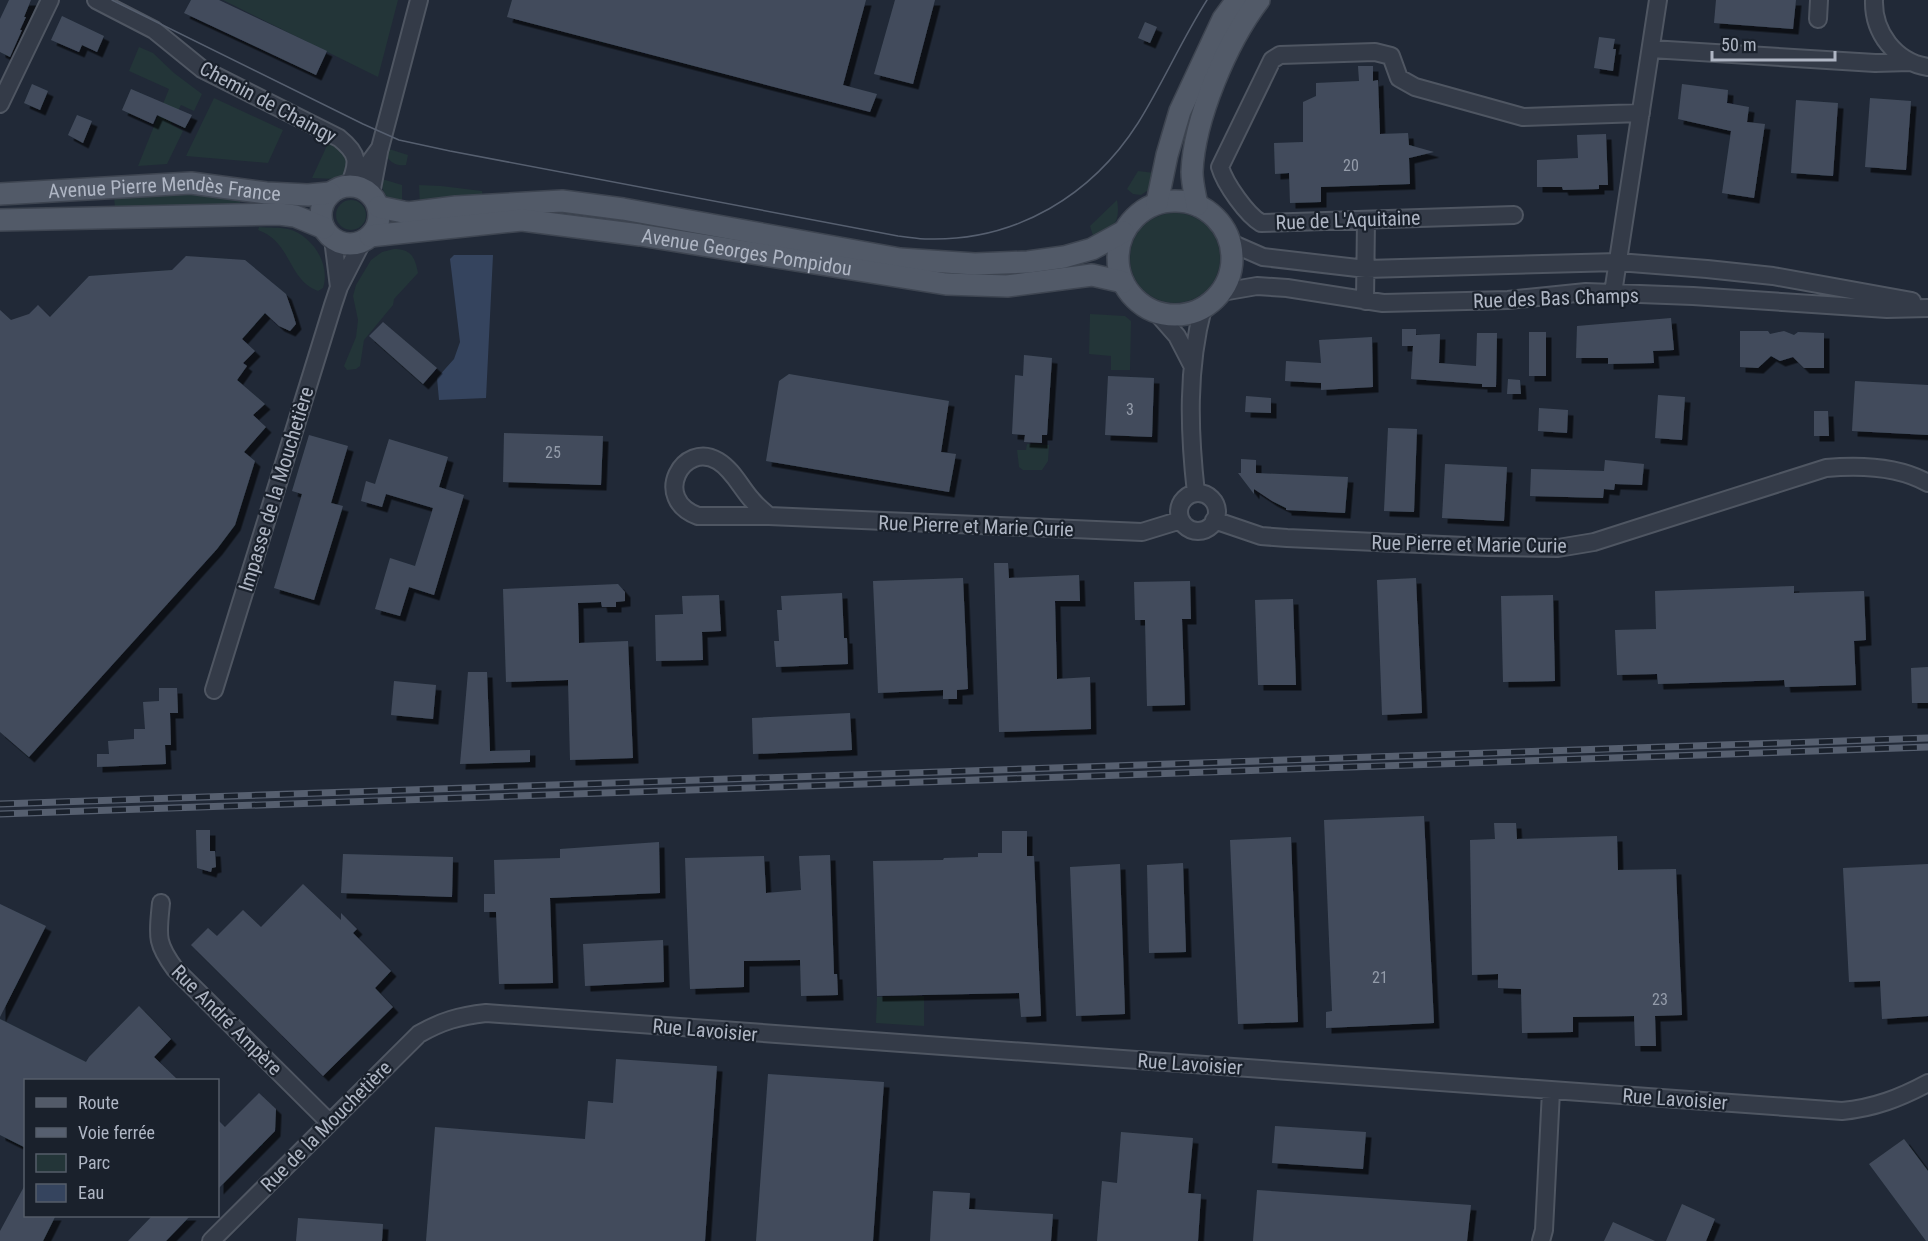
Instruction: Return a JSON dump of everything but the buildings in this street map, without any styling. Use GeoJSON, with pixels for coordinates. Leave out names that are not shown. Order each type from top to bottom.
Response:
{"type":"FeatureCollection","features":[{"type":"Feature","properties":{"kind":"main road"},"geometry":{"type":"LineString","coordinates":[[1115,237],[1118,266],[1123,282],[1131,295],[1142,305],[1156,312],[1172,315],[1188,314],[1203,308],[1222,291],[1233,260],[1226,231],[1218,220],[1197,204],[1170,200],[1157,203],[1167,155],[1180,111],[1223,19],[1238,0]]}},
{"type":"Feature","properties":{"kind":"main road"},"geometry":{"type":"LineString","coordinates":[[1197,204],[1192,172],[1200,126],[1217,75],[1250,12],[1259,0]]}},
{"type":"Feature","properties":{"kind":"main road","name":"Avenue Pierre Mendès France"},"geometry":{"type":"LineString","coordinates":[[0,194],[191,183],[266,193],[308,195],[356,186],[375,200]]}},
{"type":"Feature","properties":{"kind":"main road"},"geometry":{"type":"LineString","coordinates":[[328,233],[321,213],[325,198],[339,189]]}},
{"type":"Feature","properties":{"kind":"main road"},"geometry":{"type":"LineString","coordinates":[[366,239],[379,223],[375,200]]}},
{"type":"Feature","properties":{"kind":"main road","name":"Avenue Georges Pompidou"},"geometry":{"type":"LineString","coordinates":[[375,200],[408,213],[456,207],[562,201],[623,209],[900,259],[975,264],[1028,262],[1064,257],[1115,237],[1136,216],[1157,203]]}},
{"type":"Feature","properties":{"kind":"main road","name":"Avenue Pierre Mendès France"},"geometry":{"type":"LineString","coordinates":[[0,220],[279,214],[294,216],[350,244],[366,239]]}},
{"type":"Feature","properties":{"kind":"main road","name":"Avenue Georges Pompidou"},"geometry":{"type":"LineString","coordinates":[[366,239],[522,220],[618,231],[946,284],[1007,286],[1092,275],[1123,282]]}},
{"type":"Feature","properties":{"kind":"street"},"geometry":{"type":"LineString","coordinates":[[0,104],[50,0]]}},
{"type":"Feature","properties":{"kind":"street","name":"Chemin de Chaingy"},"geometry":{"type":"LineString","coordinates":[[96,0],[154,30],[202,69],[329,133],[352,148],[356,156],[355,164],[339,189]]}},
{"type":"Feature","properties":{"kind":"street"},"geometry":{"type":"LineString","coordinates":[[375,200],[380,148],[419,0]]}},
{"type":"Feature","properties":{"kind":"street"},"geometry":{"type":"LineString","coordinates":[[1613,293],[1658,0]]}},
{"type":"Feature","properties":{"kind":"street"},"geometry":{"type":"LineString","coordinates":[[1818,19],[1819,0]]}},
{"type":"Feature","properties":{"kind":"street"},"geometry":{"type":"LineString","coordinates":[[1874,0],[1873,13],[1880,33],[1893,50],[1910,62]]}},
{"type":"Feature","properties":{"kind":"street"},"geometry":{"type":"LineString","coordinates":[[1651,49],[1875,63],[1910,62],[1928,67]]}},
{"type":"Feature","properties":{"kind":"street","name":"Rue de L'Aquitaine"},"geometry":{"type":"LineString","coordinates":[[1514,215],[1262,223],[1253,218],[1223,177],[1220,167],[1272,60],[1280,55],[1375,52],[1391,56],[1399,78],[1415,87],[1523,117],[1641,113]]}},
{"type":"Feature","properties":{"kind":"street"},"geometry":{"type":"LineString","coordinates":[[339,189],[361,174],[380,148]]}},
{"type":"Feature","properties":{"kind":"street"},"geometry":{"type":"LineString","coordinates":[[1365,301],[1366,220]]}},
{"type":"Feature","properties":{"kind":"street","name":"Impasse de la Mouchetière"},"geometry":{"type":"LineString","coordinates":[[328,233],[339,287]]}},
{"type":"Feature","properties":{"kind":"street","name":"Impasse de la Mouchetière"},"geometry":{"type":"LineString","coordinates":[[214,690],[339,287],[366,239]]}},
{"type":"Feature","properties":{"kind":"street","name":"Rue des Bas Champs"},"geometry":{"type":"LineString","coordinates":[[1230,243],[1263,257],[1366,269],[1618,262],[1773,276],[1928,306]]}},
{"type":"Feature","properties":{"kind":"street","name":"Rue des Bas Champs"},"geometry":{"type":"LineString","coordinates":[[1222,291],[1257,286],[1287,288],[1383,303],[1508,300],[1586,292],[1693,296],[1852,307],[1928,306]]}},
{"type":"Feature","properties":{"kind":"street"},"geometry":{"type":"LineString","coordinates":[[1197,493],[1191,452],[1192,365],[1203,308]]}},
{"type":"Feature","properties":{"kind":"street"},"geometry":{"type":"LineString","coordinates":[[1156,312],[1177,336],[1192,365]]}},
{"type":"Feature","properties":{"kind":"street","name":"Rue Pierre et Marie Curie"},"geometry":{"type":"LineString","coordinates":[[769,516],[718,460],[700,457],[692,459],[678,471],[674,489],[676,499],[689,513],[698,516],[769,516],[1142,532],[1181,520]]}},
{"type":"Feature","properties":{"kind":"street","name":"Rue Pierre et Marie Curie"},"geometry":{"type":"LineString","coordinates":[[1214,520],[1261,536],[1481,547],[1558,548],[1594,542],[1826,468],[1864,467],[1894,471],[1928,483]]}},
{"type":"Feature","properties":{"kind":"street"},"geometry":{"type":"LineString","coordinates":[[1197,493],[1212,499],[1216,509],[1214,520],[1206,528],[1195,530],[1189,528],[1181,520],[1179,511],[1182,501],[1191,494],[1197,493]]}},
{"type":"Feature","properties":{"kind":"street","name":"Rue André Ampère"},"geometry":{"type":"LineString","coordinates":[[161,903],[158,936],[169,962],[329,1122]]}},
{"type":"Feature","properties":{"kind":"street","name":"Rue Lavoisier"},"geometry":{"type":"LineString","coordinates":[[448,1020],[486,1013],[1842,1111],[1887,1103],[1928,1083]]}},
{"type":"Feature","properties":{"kind":"street","name":"Rue de la Mouchetière"},"geometry":{"type":"LineString","coordinates":[[211,1241],[419,1034],[448,1020]]}},
{"type":"Feature","properties":{"kind":"street"},"geometry":{"type":"LineString","coordinates":[[1541,1241],[1544,1230],[1551,1091]]}},
{"type":"Feature","properties":{"kind":"green space"},"geometry":{"type":"Polygon","coordinates":[[[223,0],[398,0],[378,77],[223,0]]]}},
{"type":"Feature","properties":{"kind":"green space"},"geometry":{"type":"Polygon","coordinates":[[[139,47],[153,53],[174,73],[202,94],[194,111],[181,105],[171,124],[183,131],[167,164],[138,166],[169,89],[129,71],[139,47]]]}},
{"type":"Feature","properties":{"kind":"green space"},"geometry":{"type":"Polygon","coordinates":[[[214,98],[283,130],[268,163],[186,156],[214,98]]]}},
{"type":"Feature","properties":{"kind":"green space"},"geometry":{"type":"Polygon","coordinates":[[[330,139],[350,153],[346,173],[336,179],[312,178],[330,139]]]}},
{"type":"Feature","properties":{"kind":"green space"},"geometry":{"type":"Polygon","coordinates":[[[389,149],[408,155],[406,165],[398,165],[391,161],[387,157],[389,149]]]}},
{"type":"Feature","properties":{"kind":"green space"},"geometry":{"type":"Polygon","coordinates":[[[1138,171],[1155,173],[1150,189],[1141,195],[1133,194],[1127,189],[1138,171]]]}},
{"type":"Feature","properties":{"kind":"green space"},"geometry":{"type":"Polygon","coordinates":[[[382,179],[402,185],[402,206],[393,202],[384,193],[382,179]]]}},
{"type":"Feature","properties":{"kind":"green space"},"geometry":{"type":"Polygon","coordinates":[[[419,185],[482,191],[483,198],[420,205],[419,185]]]}},
{"type":"Feature","properties":{"kind":"green space"},"geometry":{"type":"Polygon","coordinates":[[[149,193],[240,199],[240,205],[115,209],[114,196],[149,193]]]}},
{"type":"Feature","properties":{"kind":"green space"},"geometry":{"type":"Polygon","coordinates":[[[351,200],[357,201],[365,209],[365,221],[357,229],[351,230],[345,229],[337,221],[336,215],[337,209],[345,201],[351,200]]]}},
{"type":"Feature","properties":{"kind":"green space"},"geometry":{"type":"Polygon","coordinates":[[[1117,200],[1118,214],[1114,224],[1111,229],[1094,239],[1090,226],[1117,200]]]}},
{"type":"Feature","properties":{"kind":"green space"},"geometry":{"type":"Polygon","coordinates":[[[1175,213],[1192,216],[1207,226],[1217,241],[1220,258],[1217,275],[1207,290],[1192,300],[1175,303],[1158,300],[1143,290],[1133,275],[1130,258],[1133,241],[1143,226],[1158,216],[1175,213]]]}},
{"type":"Feature","properties":{"kind":"green space"},"geometry":{"type":"Polygon","coordinates":[[[259,227],[288,229],[305,237],[322,260],[325,279],[323,288],[318,291],[300,278],[284,251],[269,236],[258,230],[259,227]]]}},
{"type":"Feature","properties":{"kind":"green space"},"geometry":{"type":"Polygon","coordinates":[[[394,249],[404,250],[411,255],[418,273],[394,299],[393,305],[364,340],[360,366],[347,370],[344,366],[356,337],[358,320],[353,296],[356,285],[371,260],[382,252],[394,249]]]}},
{"type":"Feature","properties":{"kind":"green space"},"geometry":{"type":"Polygon","coordinates":[[[1090,314],[1125,316],[1131,321],[1130,370],[1111,370],[1111,356],[1089,354],[1090,314]]]}},
{"type":"Feature","properties":{"kind":"green space"},"geometry":{"type":"Polygon","coordinates":[[[1027,444],[1049,445],[1048,461],[1042,470],[1023,470],[1019,467],[1017,450],[1026,450],[1027,444]]]}},
{"type":"Feature","properties":{"kind":"green space"},"geometry":{"type":"Polygon","coordinates":[[[924,996],[924,1026],[876,1023],[877,997],[924,996]]]}},
{"type":"Feature","properties":{"kind":"water"},"geometry":{"type":"Polygon","coordinates":[[[454,255],[493,255],[486,398],[439,400],[437,378],[454,359],[460,342],[450,259],[454,255]]]}},
{"type":"Feature","properties":{"kind":"tram line"},"geometry":{"type":"LineString","coordinates":[[112,0],[399,140],[898,236],[929,239],[961,238],[992,232],[1022,222],[1049,209],[1075,192],[1098,172],[1138,123],[1207,0]]}},
{"type":"Feature","properties":{"kind":"railway"},"geometry":{"type":"LineString","coordinates":[[0,804],[1928,738]]}},
{"type":"Feature","properties":{"kind":"railway"},"geometry":{"type":"LineString","coordinates":[[0,814],[1928,747]]}}]}
